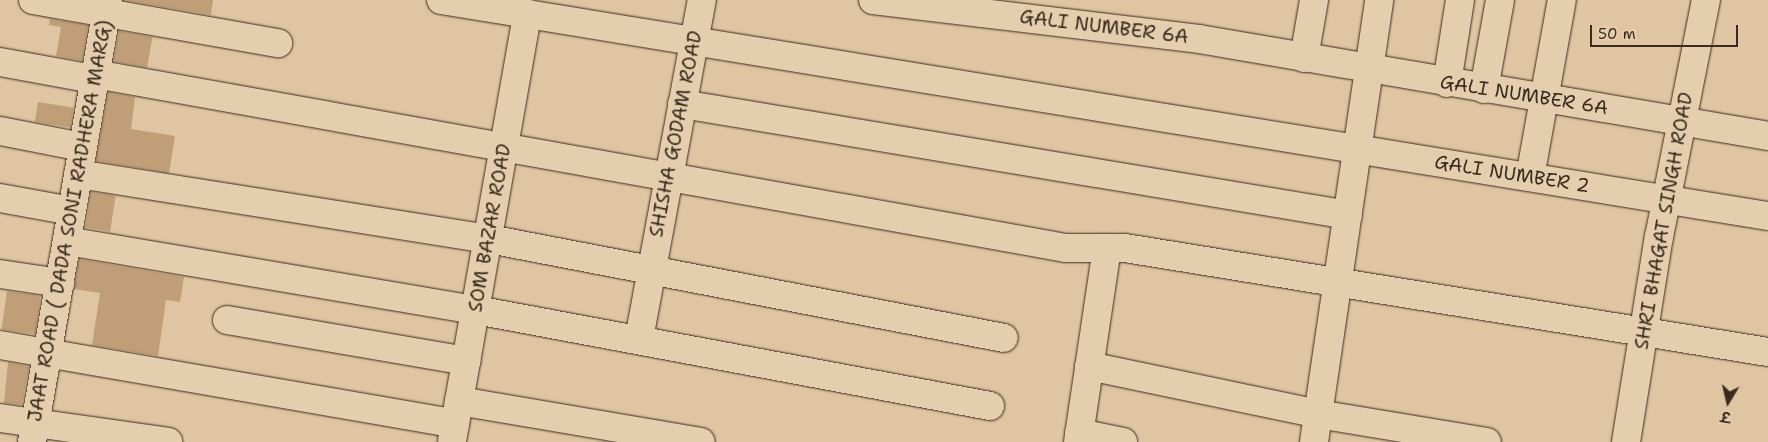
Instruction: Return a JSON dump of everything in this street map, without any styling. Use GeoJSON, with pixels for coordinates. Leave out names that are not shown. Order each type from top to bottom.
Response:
{"type":"FeatureCollection","features":[{"type":"Feature","properties":{"kind":"street"},"geometry":{"type":"LineString","coordinates":[[33,0],[107,6],[278,43]]}},
{"type":"Feature","properties":{"kind":"street","name":"GALI NUMBER 2"},"geometry":{"type":"LineString","coordinates":[[441,0],[1768,216]]}},
{"type":"Feature","properties":{"kind":"street","name":"SHISHA GODAM ROAD"},"geometry":{"type":"LineString","coordinates":[[639,339],[666,176],[696,43],[702,0]]}},
{"type":"Feature","properties":{"kind":"street","name":"GALI NUMBER 6A"},"geometry":{"type":"LineString","coordinates":[[873,0],[1199,39],[1447,83],[1768,136]]}},
{"type":"Feature","properties":{"kind":"street"},"geometry":{"type":"LineString","coordinates":[[1304,58],[1314,0]]}},
{"type":"Feature","properties":{"kind":"street"},"geometry":{"type":"LineString","coordinates":[[1314,442],[1358,150],[1367,68],[1379,0]]}},
{"type":"Feature","properties":{"kind":"street"},"geometry":{"type":"LineString","coordinates":[[1447,83],[1460,0]]}},
{"type":"Feature","properties":{"kind":"street"},"geometry":{"type":"LineString","coordinates":[[1484,89],[1500,0]]}},
{"type":"Feature","properties":{"kind":"street"},"geometry":{"type":"LineString","coordinates":[[1530,177],[1562,0]]}},
{"type":"Feature","properties":{"kind":"street","name":"SHRI BHAGAT SINGH ROAD"},"geometry":{"type":"LineString","coordinates":[[1626,442],[1666,199],[1706,0]]}},
{"type":"Feature","properties":{"kind":"street","name":"JAAT ROAD ( DADA SONI RADHERA MARG)"},"geometry":{"type":"LineString","coordinates":[[34,432],[107,6]]}},
{"type":"Feature","properties":{"kind":"street","name":"SOM BAZAR ROAD"},"geometry":{"type":"LineString","coordinates":[[455,422],[489,239],[527,14]]}},
{"type":"Feature","properties":{"kind":"street"},"geometry":{"type":"LineString","coordinates":[[0,62],[94,76],[505,146],[1066,248],[1107,248],[1338,282],[1768,352]]}},
{"type":"Feature","properties":{"kind":"street"},"geometry":{"type":"LineString","coordinates":[[682,104],[1348,215]]}},
{"type":"Feature","properties":{"kind":"street"},"geometry":{"type":"LineString","coordinates":[[0,131],[82,147]]}},
{"type":"Feature","properties":{"kind":"street"},"geometry":{"type":"LineString","coordinates":[[78,174],[489,239],[1004,338]]}},
{"type":"Feature","properties":{"kind":"street"},"geometry":{"type":"LineString","coordinates":[[0,198],[72,210]]}},
{"type":"Feature","properties":{"kind":"street"},"geometry":{"type":"LineString","coordinates":[[67,240],[639,339],[990,406]]}},
{"type":"Feature","properties":{"kind":"street"},"geometry":{"type":"LineString","coordinates":[[1107,248],[1079,438],[1123,442]]}},
{"type":"Feature","properties":{"kind":"street"},"geometry":{"type":"LineString","coordinates":[[0,274],[60,283]]}},
{"type":"Feature","properties":{"kind":"street"},"geometry":{"type":"LineString","coordinates":[[227,320],[467,361]]}},
{"type":"Feature","properties":{"kind":"street"},"geometry":{"type":"LineString","coordinates":[[0,345],[455,422],[701,442]]}},
{"type":"Feature","properties":{"kind":"street"},"geometry":{"type":"LineString","coordinates":[[1089,366],[1318,414],[1486,442]]}},
{"type":"Feature","properties":{"kind":"street"},"geometry":{"type":"LineString","coordinates":[[0,418],[34,432],[168,442]]}},
{"type":"Feature","properties":{"kind":"building"},"geometry":{"type":"Polygon","coordinates":[[[123,0],[213,0],[211,15],[123,0]]]}},
{"type":"Feature","properties":{"kind":"building"},"geometry":{"type":"Polygon","coordinates":[[[50,19],[88,25],[82,61],[56,56],[61,27],[49,25],[50,19]]]}},
{"type":"Feature","properties":{"kind":"building"},"geometry":{"type":"Polygon","coordinates":[[[119,31],[152,37],[147,67],[114,62],[119,31]]]}},
{"type":"Feature","properties":{"kind":"building"},"geometry":{"type":"Polygon","coordinates":[[[108,92],[135,97],[131,129],[175,136],[169,173],[96,161],[108,92]]]}},
{"type":"Feature","properties":{"kind":"building"},"geometry":{"type":"Polygon","coordinates":[[[38,102],[74,108],[70,127],[35,122],[38,102]]]}},
{"type":"Feature","properties":{"kind":"building"},"geometry":{"type":"Polygon","coordinates":[[[91,192],[116,196],[110,231],[85,228],[91,192]]]}},
{"type":"Feature","properties":{"kind":"building"},"geometry":{"type":"Polygon","coordinates":[[[79,259],[184,277],[180,302],[166,300],[158,356],[92,345],[100,293],[74,289],[79,259]]]}},
{"type":"Feature","properties":{"kind":"building"},"geometry":{"type":"Polygon","coordinates":[[[7,291],[41,296],[35,334],[2,330],[7,291]]]}},
{"type":"Feature","properties":{"kind":"building"},"geometry":{"type":"Polygon","coordinates":[[[8,362],[29,366],[22,405],[4,403],[8,362]]]}}]}
